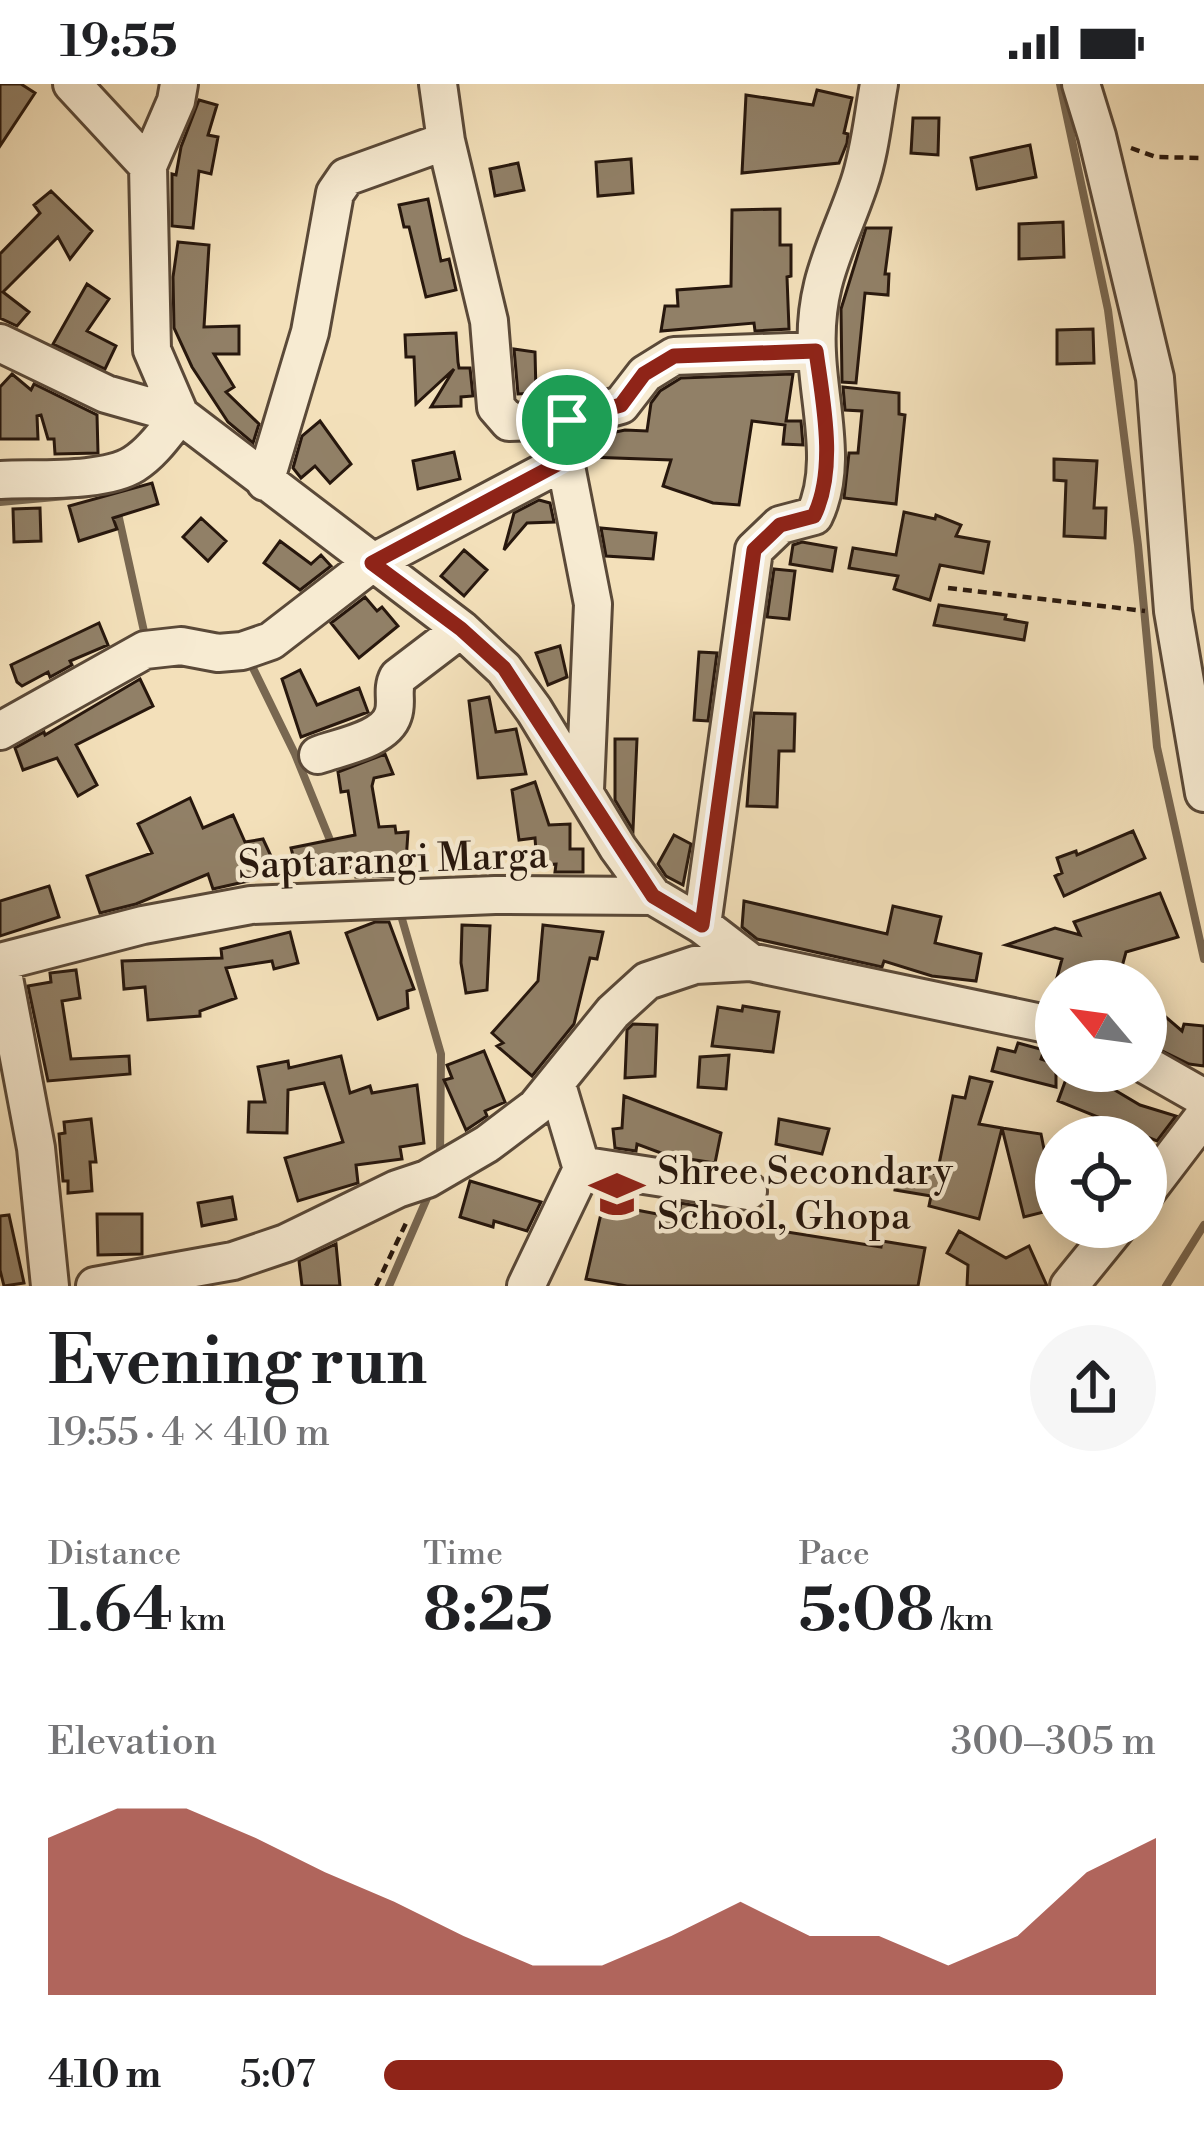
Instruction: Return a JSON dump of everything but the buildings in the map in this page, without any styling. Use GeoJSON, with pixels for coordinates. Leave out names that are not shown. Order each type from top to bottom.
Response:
{"type":"FeatureCollection","features":[{"type":"Feature","properties":{"kind":"street"},"geometry":{"type":"LineString","coordinates":[[72,84],[148,166]]}},
{"type":"Feature","properties":{"kind":"street"},"geometry":{"type":"LineString","coordinates":[[178,84],[176,101],[148,166],[152,350],[180,416]]}},
{"type":"Feature","properties":{"kind":"street"},"geometry":{"type":"LineString","coordinates":[[438,84],[446,141],[489,321],[496,407],[509,422],[567,420],[621,405],[644,374],[674,356],[816,351]]}},
{"type":"Feature","properties":{"kind":"street"},"geometry":{"type":"LineString","coordinates":[[702,925],[754,550],[780,525],[814,516],[825,494],[823,401],[816,351],[822,274],[860,181],[879,84]]}},
{"type":"Feature","properties":{"kind":"street"},"geometry":{"type":"LineString","coordinates":[[1081,84],[1155,378],[1173,611],[1204,793]]}},
{"type":"Feature","properties":{"kind":"street"},"geometry":{"type":"LineString","coordinates":[[265,482],[310,332],[335,193],[346,177],[446,141]]}},
{"type":"Feature","properties":{"kind":"street"},"geometry":{"type":"LineString","coordinates":[[0,343],[106,394],[180,416],[461,629],[504,668],[653,896],[750,962]]}},
{"type":"Feature","properties":{"kind":"street"},"geometry":{"type":"LineString","coordinates":[[0,480],[104,475],[131,466],[180,416]]}},
{"type":"Feature","properties":{"kind":"street"},"geometry":{"type":"LineString","coordinates":[[567,420],[565,460],[593,604],[585,790]]}},
{"type":"Feature","properties":{"kind":"street"},"geometry":{"type":"LineString","coordinates":[[0,731],[145,650],[181,646],[218,653],[271,641],[372,563],[565,460]]}},
{"type":"Feature","properties":{"kind":"street"},"geometry":{"type":"LineString","coordinates":[[318,755],[386,726],[394,713],[398,677],[461,629]]}},
{"type":"Feature","properties":{"kind":"street","name":"Saptarangi Marga"},"geometry":{"type":"LineString","coordinates":[[0,962],[142,925],[251,905],[495,895],[653,896]]}},
{"type":"Feature","properties":{"kind":"street"},"geometry":{"type":"LineString","coordinates":[[0,962],[36,1148],[50,1286]]}},
{"type":"Feature","properties":{"kind":"street"},"geometry":{"type":"LineString","coordinates":[[95,1286],[233,1261],[286,1243],[431,1176],[487,1144],[536,1107],[613,1012],[647,981],[695,965],[750,962],[1035,1022]]}},
{"type":"Feature","properties":{"kind":"street"},"geometry":{"type":"LineString","coordinates":[[1167,1077],[1204,1098]]}},
{"type":"Feature","properties":{"kind":"street"},"geometry":{"type":"LineString","coordinates":[[526,1286],[582,1169],[556,1085]]}},
{"type":"Feature","properties":{"kind":"street"},"geometry":{"type":"LineString","coordinates":[[1167,1165],[1204,1117]]}},
{"type":"Feature","properties":{"kind":"street"},"geometry":{"type":"LineString","coordinates":[[582,1169],[748,1191]]}},
{"type":"Feature","properties":{"kind":"street"},"geometry":{"type":"LineString","coordinates":[[1069,1286],[1100,1248]]}},
{"type":"Feature","properties":{"kind":"path"},"geometry":{"type":"LineString","coordinates":[[1097,136],[1156,158],[1204,158]]}},
{"type":"Feature","properties":{"kind":"path"},"geometry":{"type":"LineString","coordinates":[[948,588],[1135,611]]}},
{"type":"Feature","properties":{"kind":"path"},"geometry":{"type":"LineString","coordinates":[[376,1286],[431,1176]]}},
{"type":"Feature","properties":{"kind":"waterway"},"geometry":{"type":"LineString","coordinates":[[1060,84],[1108,310],[1138,545],[1157,747],[1204,959]]}},
{"type":"Feature","properties":{"kind":"waterway"},"geometry":{"type":"LineString","coordinates":[[103,492],[113,491],[145,636],[151,636]]}},
{"type":"Feature","properties":{"kind":"waterway"},"geometry":{"type":"LineString","coordinates":[[0,502],[88,494]]}},
{"type":"Feature","properties":{"kind":"waterway"},"geometry":{"type":"LineString","coordinates":[[250,662],[332,845]]}},
{"type":"Feature","properties":{"kind":"waterway"},"geometry":{"type":"LineString","coordinates":[[400,912],[441,1054],[440,1157]]}},
{"type":"Feature","properties":{"kind":"waterway"},"geometry":{"type":"LineString","coordinates":[[389,1286],[431,1189]]}},
{"type":"Feature","properties":{"kind":"waterway"},"geometry":{"type":"LineString","coordinates":[[1166,1286],[1204,1225]]}},
{"type":"Feature","properties":{"kind":"place","name":"Shree Secondary School, Ghopa"},"geometry":{"type":"Point","coordinates":[617,1194]}},
{"type":"Feature","properties":{"kind":"route"},"geometry":{"type":"LineString","coordinates":[[816,351],[823,401],[825,494],[814,516],[780,525],[754,550],[702,925],[653,896],[504,668],[461,629],[372,563],[565,460],[567,420],[621,405],[644,374],[674,356],[816,351]]}}]}
